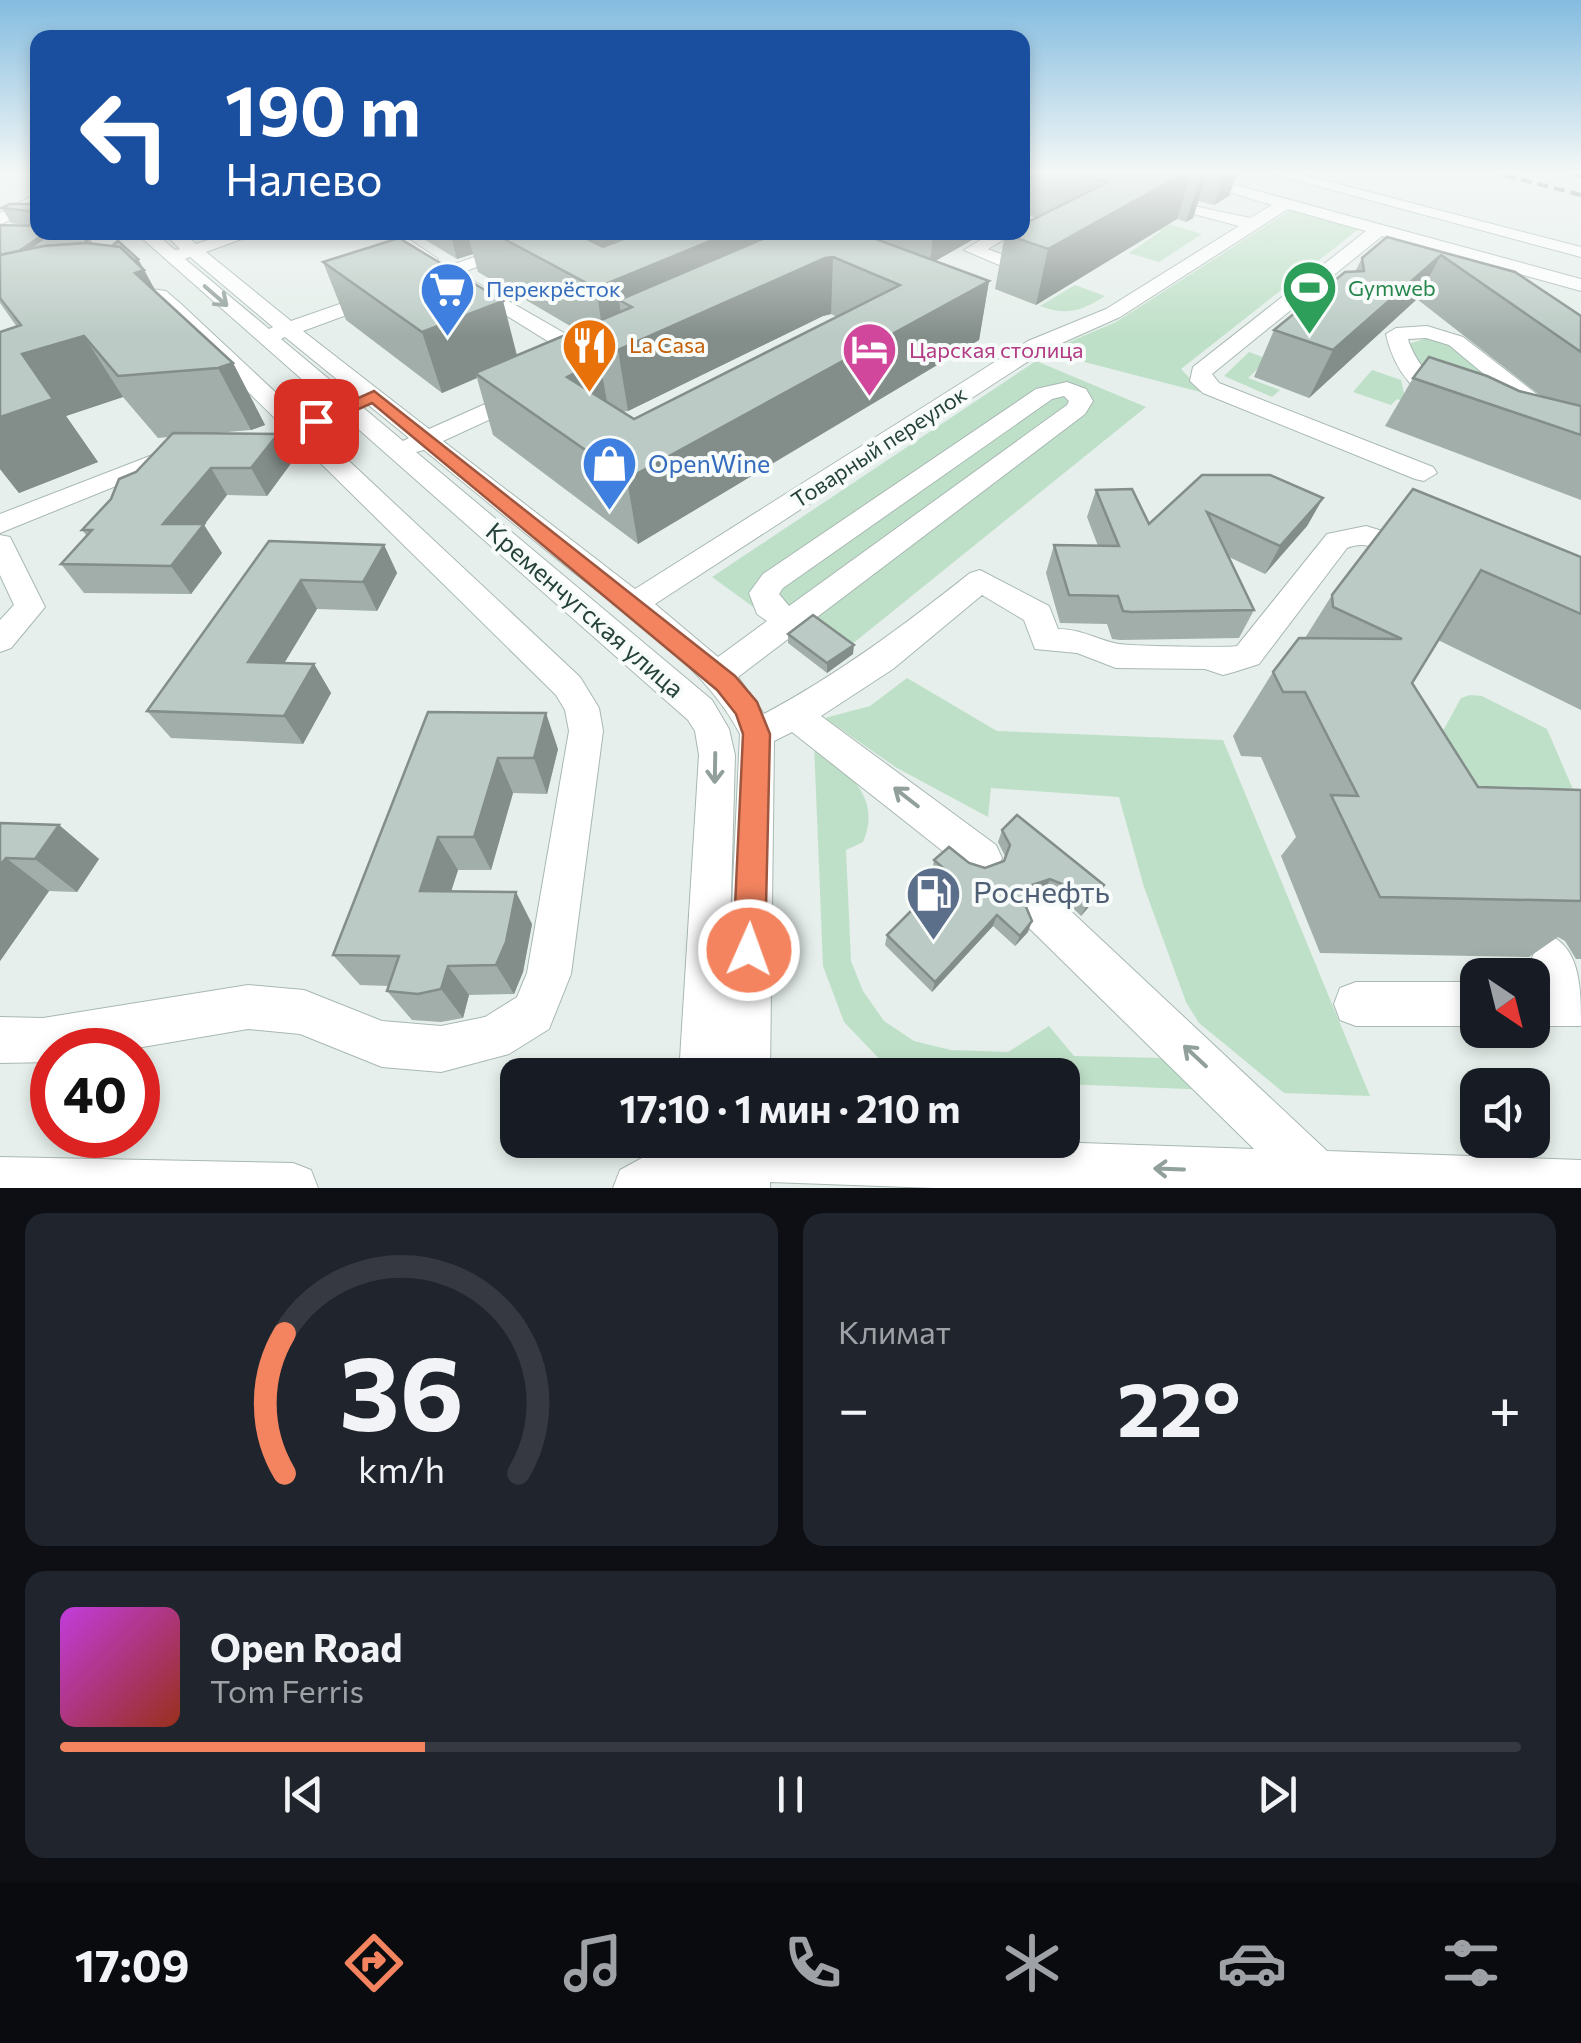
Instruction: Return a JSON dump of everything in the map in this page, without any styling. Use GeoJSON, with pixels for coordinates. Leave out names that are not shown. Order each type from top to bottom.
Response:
{"type":"FeatureCollection","features":[{"type":"Feature","properties":{"kind":"street","name":"Товарный переулок"},"geometry":{"type":"LineString","coordinates":[[632,605],[1036,346],[1113,313],[1248,226]]}},
{"type":"Feature","properties":{"kind":"street"},"geometry":{"type":"LineString","coordinates":[[1365,226],[1535,281],[1580,281]]}},
{"type":"Feature","properties":{"kind":"street"},"geometry":{"type":"LineString","coordinates":[[1414,226],[1580,281]]}},
{"type":"Feature","properties":{"kind":"street"},"geometry":{"type":"LineString","coordinates":[[1431,231],[1437,226]]}},
{"type":"Feature","properties":{"kind":"street"},"geometry":{"type":"LineString","coordinates":[[1484,226],[1581,252]]}},
{"type":"Feature","properties":{"kind":"street"},"geometry":{"type":"LineString","coordinates":[[1378,230],[1200,372],[1201,380],[1210,388],[1424,473]]}},
{"type":"Feature","properties":{"kind":"street"},"geometry":{"type":"LineString","coordinates":[[0,232],[30,232]]}},
{"type":"Feature","properties":{"kind":"street","name":"Кременчугская улица"},"geometry":{"type":"LineString","coordinates":[[149,240],[182,254],[288,328],[374,396],[414,445],[700,710],[712,729],[716,755],[703,1058]]}},
{"type":"Feature","properties":{"kind":"street","name":"Кременчугская улица"},"geometry":{"type":"LineString","coordinates":[[175,240],[182,254],[264,337],[350,407],[414,445],[632,605],[717,675],[748,709],[756,734]]}},
{"type":"Feature","properties":{"kind":"street"},"geometry":{"type":"LineString","coordinates":[[182,254],[227,240]]}},
{"type":"Feature","properties":{"kind":"street"},"geometry":{"type":"LineString","coordinates":[[398,240],[607,358],[568,375]]}},
{"type":"Feature","properties":{"kind":"street"},"geometry":{"type":"LineString","coordinates":[[264,337],[403,294],[450,272],[541,240]]}},
{"type":"Feature","properties":{"kind":"street"},"geometry":{"type":"LineString","coordinates":[[992,240],[973,250],[1018,267],[1048,250]]}},
{"type":"Feature","properties":{"kind":"street"},"geometry":{"type":"LineString","coordinates":[[1345,256],[1374,265]]}},
{"type":"Feature","properties":{"kind":"street"},"geometry":{"type":"LineString","coordinates":[[1564,302],[1580,281]]}},
{"type":"Feature","properties":{"kind":"street"},"geometry":{"type":"LineString","coordinates":[[0,1040],[42,1041],[248,1008],[304,1012],[336,1029],[382,1044],[441,1049],[494,1038],[533,1013],[549,974],[586,731],[582,708],[568,686],[281,433],[159,295],[128,290],[109,292]]}},
{"type":"Feature","properties":{"kind":"street"},"geometry":{"type":"LineString","coordinates":[[1294,298],[1317,305]]}},
{"type":"Feature","properties":{"kind":"street"},"geometry":{"type":"LineString","coordinates":[[1393,330],[1427,332],[1456,341],[1561,425],[1562,432],[1544,440],[1507,434],[1444,405],[1403,360],[1393,330]]}},
{"type":"Feature","properties":{"kind":"street"},"geometry":{"type":"LineString","coordinates":[[414,445],[542,387]]}},
{"type":"Feature","properties":{"kind":"street"},"geometry":{"type":"LineString","coordinates":[[717,675],[790,622],[1078,408],[1078,394],[1067,389],[1044,394],[772,581],[764,593],[768,606],[790,622]]}},
{"type":"Feature","properties":{"kind":"street"},"geometry":{"type":"LineString","coordinates":[[281,433],[374,396]]}},
{"type":"Feature","properties":{"kind":"street"},"geometry":{"type":"LineString","coordinates":[[0,524],[186,449],[203,447]]}},
{"type":"Feature","properties":{"kind":"street"},"geometry":{"type":"LineString","coordinates":[[747,1058],[756,734],[882,660],[980,580],[1038,614],[1046,641],[1080,642],[1116,656],[1207,657],[1223,662],[1248,655],[1337,541],[1345,536],[1379,538],[1446,567]]}},
{"type":"Feature","properties":{"kind":"street"},"geometry":{"type":"LineString","coordinates":[[0,544],[30,606],[0,640]]}},
{"type":"Feature","properties":{"kind":"street"},"geometry":{"type":"LineString","coordinates":[[794,714],[982,858]]}},
{"type":"Feature","properties":{"kind":"street"},"geometry":{"type":"LineString","coordinates":[[1044,914],[1214,1073],[1314,1174]]}},
{"type":"Feature","properties":{"kind":"street"},"geometry":{"type":"LineString","coordinates":[[1553,958],[1581,1004]]}},
{"type":"Feature","properties":{"kind":"street"},"geometry":{"type":"LineString","coordinates":[[1356,1004],[1460,1004]]}},
{"type":"Feature","properties":{"kind":"street"},"geometry":{"type":"LineString","coordinates":[[1550,1004],[1581,1004]]}},
{"type":"Feature","properties":{"kind":"street"},"geometry":{"type":"LineString","coordinates":[[638,1188],[722,1161],[1314,1174],[1508,1185],[1581,1185]]}},
{"type":"Feature","properties":{"kind":"street"},"geometry":{"type":"LineString","coordinates":[[10,1184],[293,1188]]}},
{"type":"Feature","properties":{"kind":"green space"},"geometry":{"type":"Polygon","coordinates":[[[1146,226],[1177,226],[1202,234],[1159,262],[1129,253],[1161,231],[1146,226]]]}},
{"type":"Feature","properties":{"kind":"green space"},"geometry":{"type":"Polygon","coordinates":[[[1265,226],[1361,227],[1181,369],[1204,393],[1046,352],[1116,322],[1265,226]]]}},
{"type":"Feature","properties":{"kind":"green space"},"geometry":{"type":"Polygon","coordinates":[[[1075,285],[1105,296],[1074,310],[1040,306],[1075,285]]]}},
{"type":"Feature","properties":{"kind":"green space"},"geometry":{"type":"Polygon","coordinates":[[[1430,337],[1448,344],[1544,420],[1425,375],[1409,344],[1430,337]]]}},
{"type":"Feature","properties":{"kind":"green space"},"geometry":{"type":"Polygon","coordinates":[[[1249,352],[1268,359],[1248,378],[1280,390],[1272,397],[1224,376],[1249,352]]]}},
{"type":"Feature","properties":{"kind":"green space"},"geometry":{"type":"Polygon","coordinates":[[[1036,361],[1146,407],[851,645],[788,632],[712,577],[1036,361]]]}},
{"type":"Feature","properties":{"kind":"green space"},"geometry":{"type":"Polygon","coordinates":[[[1372,370],[1401,380],[1406,402],[1397,399],[1391,405],[1353,392],[1372,370]]]}},
{"type":"Feature","properties":{"kind":"green space"},"geometry":{"type":"Polygon","coordinates":[[[907,678],[997,731],[1223,740],[1370,1096],[1284,1093],[1199,1023],[1186,1002],[1144,887],[1119,797],[991,788],[988,817],[897,768],[825,718],[870,706],[907,678]]]}},
{"type":"Feature","properties":{"kind":"green space"},"geometry":{"type":"Polygon","coordinates":[[[1482,696],[1547,729],[1575,794],[1473,796],[1428,758],[1461,698],[1482,696]]]}},
{"type":"Feature","properties":{"kind":"green space"},"geometry":{"type":"Polygon","coordinates":[[[814,743],[858,785],[868,811],[863,842],[846,850],[851,961],[863,991],[884,1021],[914,1041],[951,1050],[1008,1052],[1049,1026],[1074,1056],[1165,1058],[1211,1090],[1080,1085],[1080,1058],[878,1058],[844,1022],[823,966],[814,743]]]}},
{"type":"Feature","properties":{"kind":"building"},"geometry":{"type":"Polygon","coordinates":[[[0,226],[30,226],[30,240],[35,240],[19,251],[0,255],[0,226]]]}},
{"type":"Feature","properties":{"kind":"building"},"geometry":{"type":"Polygon","coordinates":[[[1030,226],[1088,226],[1048,249],[1022,240],[1030,240],[1030,226]]]}},
{"type":"Feature","properties":{"kind":"building"},"geometry":{"type":"Polygon","coordinates":[[[1387,237],[1515,272],[1581,316],[1581,352],[1441,255],[1333,350],[1274,330],[1345,272],[1364,271],[1362,258],[1387,237]]]}},
{"type":"Feature","properties":{"kind":"building"},"geometry":{"type":"Polygon","coordinates":[[[41,240],[87,240],[85,243],[29,249],[41,240]]]}},
{"type":"Feature","properties":{"kind":"building"},"geometry":{"type":"Polygon","coordinates":[[[402,240],[503,301],[422,332],[323,262],[402,240]]]}},
{"type":"Feature","properties":{"kind":"building"},"geometry":{"type":"Polygon","coordinates":[[[506,240],[589,240],[603,247],[621,240],[713,240],[596,288],[506,240]]]}},
{"type":"Feature","properties":{"kind":"building"},"geometry":{"type":"Polygon","coordinates":[[[760,240],[879,240],[989,281],[627,479],[475,373],[632,307],[619,300],[760,240]],[[833,257],[825,258],[618,350],[598,351],[595,362],[567,377],[634,419],[900,285],[833,257]]]}},
{"type":"Feature","properties":{"kind":"building"},"geometry":{"type":"Polygon","coordinates":[[[118,241],[138,259],[112,246],[118,241]]]}},
{"type":"Feature","properties":{"kind":"building"},"geometry":{"type":"Polygon","coordinates":[[[87,243],[120,247],[144,270],[135,273],[233,363],[218,368],[118,376],[84,336],[22,354],[53,399],[0,417],[0,332],[21,325],[0,298],[0,255],[87,243]]]}},
{"type":"Feature","properties":{"kind":"building"},"geometry":{"type":"Polygon","coordinates":[[[1429,357],[1519,391],[1581,406],[1581,435],[1413,378],[1429,357]]]}},
{"type":"Feature","properties":{"kind":"building"},"geometry":{"type":"Polygon","coordinates":[[[173,433],[278,434],[251,468],[211,468],[163,524],[204,524],[171,566],[61,564],[92,530],[82,530],[111,499],[119,479],[136,472],[173,433]]]}},
{"type":"Feature","properties":{"kind":"building"},"geometry":{"type":"Polygon","coordinates":[[[1202,475],[1270,475],[1323,498],[1280,546],[1207,512],[1254,610],[1131,612],[1123,611],[1118,596],[1069,595],[1054,545],[1119,546],[1096,490],[1132,489],[1149,524],[1202,475]]]}},
{"type":"Feature","properties":{"kind":"building"},"geometry":{"type":"Polygon","coordinates":[[[1413,489],[1581,557],[1581,614],[1481,570],[1412,683],[1478,787],[1581,790],[1581,901],[1380,897],[1331,795],[1358,796],[1305,692],[1283,692],[1273,672],[1299,638],[1402,639],[1333,607],[1332,595],[1413,489]]]}},
{"type":"Feature","properties":{"kind":"building"},"geometry":{"type":"Polygon","coordinates":[[[269,541],[384,545],[363,582],[301,580],[248,662],[314,664],[284,716],[147,711],[269,541]]]}},
{"type":"Feature","properties":{"kind":"building"},"geometry":{"type":"Polygon","coordinates":[[[813,615],[854,645],[827,663],[788,634],[813,615]]]}},
{"type":"Feature","properties":{"kind":"building"},"geometry":{"type":"Polygon","coordinates":[[[428,712],[546,713],[534,758],[498,758],[474,837],[438,837],[420,891],[516,892],[506,942],[496,965],[448,966],[441,989],[418,994],[387,991],[399,956],[333,955],[428,712]]]}},
{"type":"Feature","properties":{"kind":"building"},"geometry":{"type":"Polygon","coordinates":[[[1017,815],[1104,885],[1087,905],[1067,886],[1050,879],[1032,885],[1024,902],[1032,921],[1020,936],[997,915],[935,982],[887,935],[949,873],[934,860],[949,847],[969,863],[985,868],[1004,861],[1010,845],[1002,830],[1017,815]]]}},
{"type":"Feature","properties":{"kind":"building"},"geometry":{"type":"Polygon","coordinates":[[[0,823],[59,825],[35,859],[6,858],[0,865],[0,823]]]}},
{"type":"Feature","properties":{"kind":"place","name":"Gymweb"},"geometry":{"type":"Point","coordinates":[1309,337]}},
{"type":"Feature","properties":{"kind":"place","name":"Перекрёсток"},"geometry":{"type":"Point","coordinates":[447,338]}},
{"type":"Feature","properties":{"kind":"place","name":"La Casa"},"geometry":{"type":"Point","coordinates":[590,394]}},
{"type":"Feature","properties":{"kind":"place","name":"Царская столица"},"geometry":{"type":"Point","coordinates":[870,399]}},
{"type":"Feature","properties":{"kind":"place","name":"OpenWine"},"geometry":{"type":"Point","coordinates":[609,513]}},
{"type":"Feature","properties":{"kind":"place","name":"Роснефть"},"geometry":{"type":"Point","coordinates":[934,942]}},
{"type":"Feature","properties":{"kind":"route"},"geometry":{"type":"LineString","coordinates":[[316,421],[374,396],[726,683],[748,709],[756,734],[749,950]]}}]}
